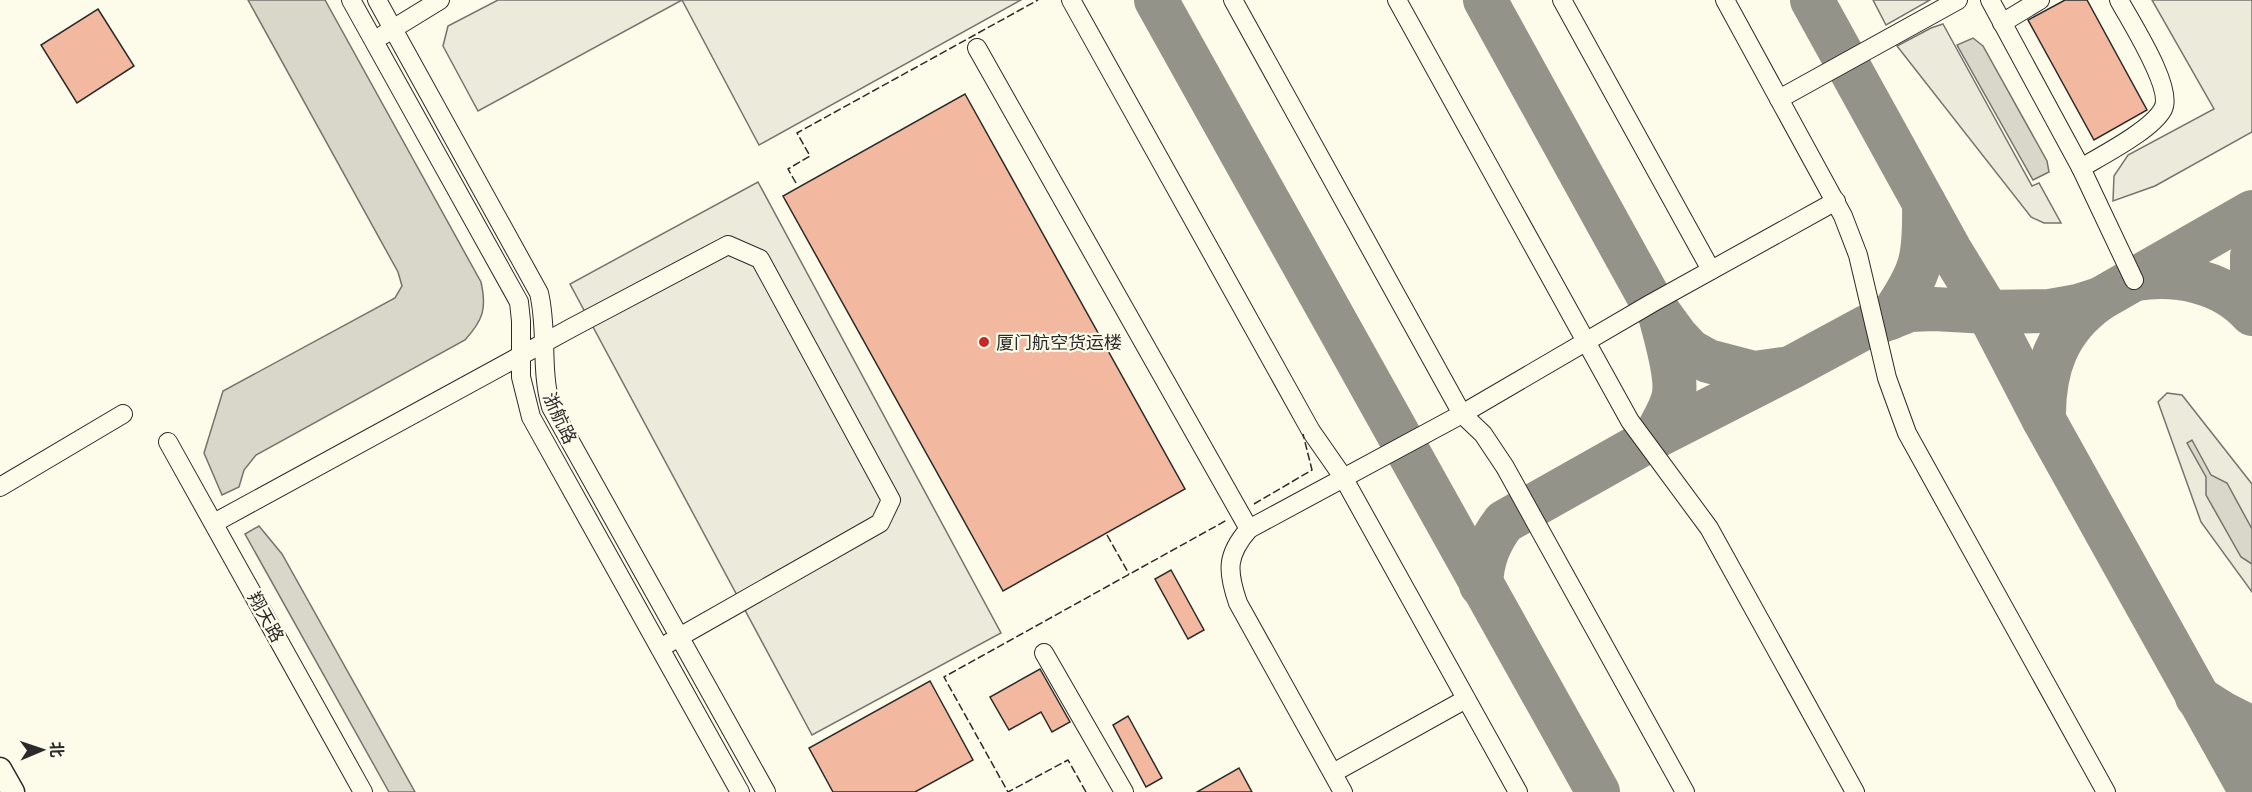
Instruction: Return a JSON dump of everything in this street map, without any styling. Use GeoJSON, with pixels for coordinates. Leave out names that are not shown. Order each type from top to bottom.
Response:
{"type":"FeatureCollection","features":[{"type":"Feature","properties":{"kind":"main road"},"geometry":{"type":"LineString","coordinates":[[0,769],[13,792]]}},
{"type":"Feature","properties":{"kind":"street","name":"浙航路"},"geometry":{"type":"LineString","coordinates":[[351,0],[519,302],[521,377],[531,417],[740,792]]}},
{"type":"Feature","properties":{"kind":"street","name":"浙航路"},"geometry":{"type":"LineString","coordinates":[[377,0],[539,292],[543,309],[543,371],[551,407],[766,792]]}},
{"type":"Feature","properties":{"kind":"street"},"geometry":{"type":"LineString","coordinates":[[374,41],[440,0]]}},
{"type":"Feature","properties":{"kind":"street"},"geometry":{"type":"LineString","coordinates":[[1071,0],[1311,430],[1343,477],[1518,792]]}},
{"type":"Feature","properties":{"kind":"street"},"geometry":{"type":"LineString","coordinates":[[1233,0],[1462,414],[1483,434],[1505,468],[1685,792]]}},
{"type":"Feature","properties":{"kind":"street"},"geometry":{"type":"LineString","coordinates":[[1397,0],[1630,421],[1709,528],[1856,792]]}},
{"type":"Feature","properties":{"kind":"street"},"geometry":{"type":"LineString","coordinates":[[1562,0],[1712,270]]}},
{"type":"Feature","properties":{"kind":"street"},"geometry":{"type":"LineString","coordinates":[[1725,0],[1836,201],[1858,255],[1887,378],[1907,432],[2106,792]]}},
{"type":"Feature","properties":{"kind":"street"},"geometry":{"type":"LineString","coordinates":[[1779,99],[1958,0]]}},
{"type":"Feature","properties":{"kind":"street"},"geometry":{"type":"LineString","coordinates":[[1990,0],[2081,168],[2134,280]]}},
{"type":"Feature","properties":{"kind":"street"},"geometry":{"type":"LineString","coordinates":[[2002,23],[2040,0]]}},
{"type":"Feature","properties":{"kind":"street"},"geometry":{"type":"LineString","coordinates":[[2081,168],[2123,143],[2149,123],[2163,108],[2165,91],[2153,63],[2119,0]]}},
{"type":"Feature","properties":{"kind":"street"},"geometry":{"type":"LineString","coordinates":[[977,48],[1249,529]]}},
{"type":"Feature","properties":{"kind":"street"},"geometry":{"type":"LineString","coordinates":[[1343,792],[1238,603],[1231,583],[1229,563],[1236,543],[1249,529],[1462,414],[1836,201]]}},
{"type":"Feature","properties":{"kind":"street"},"geometry":{"type":"LineString","coordinates":[[214,523],[728,245],[760,258],[891,500],[880,523],[660,648]]}},
{"type":"Feature","properties":{"kind":"street"},"geometry":{"type":"LineString","coordinates":[[0,486],[123,414]]}},
{"type":"Feature","properties":{"kind":"street","name":"翔天路"},"geometry":{"type":"LineString","coordinates":[[168,442],[363,792]]}},
{"type":"Feature","properties":{"kind":"street"},"geometry":{"type":"LineString","coordinates":[[1044,652],[1124,792]]}},
{"type":"Feature","properties":{"kind":"street"},"geometry":{"type":"LineString","coordinates":[[1333,773],[1466,699]]}},
{"type":"Feature","properties":{"kind":"shaded area"},"geometry":{"type":"Polygon","coordinates":[[[248,0],[325,0],[481,282],[484,300],[480,320],[465,340],[256,455],[244,470],[239,487],[222,495],[204,453],[223,391],[395,298],[402,286],[398,272],[248,0]]]}},
{"type":"Feature","properties":{"kind":"shaded area"},"geometry":{"type":"Polygon","coordinates":[[[498,0],[682,0],[478,111],[443,46],[448,26],[498,0]]]}},
{"type":"Feature","properties":{"kind":"shaded area"},"geometry":{"type":"Polygon","coordinates":[[[682,0],[1021,0],[759,145],[682,0]]]}},
{"type":"Feature","properties":{"kind":"shaded area"},"geometry":{"type":"Polygon","coordinates":[[[1873,0],[1930,0],[1886,25],[1873,0]]]}},
{"type":"Feature","properties":{"kind":"shaded area"},"geometry":{"type":"Polygon","coordinates":[[[2152,0],[2252,0],[2252,132],[2155,186],[2113,201],[2114,176],[2128,155],[2214,109],[2152,0]]]}},
{"type":"Feature","properties":{"kind":"shaded area"},"geometry":{"type":"Polygon","coordinates":[[[1943,24],[2032,186],[2039,183],[2061,223],[2044,223],[2031,217],[1897,46],[1943,24]]]}},
{"type":"Feature","properties":{"kind":"shaded area"},"geometry":{"type":"Polygon","coordinates":[[[1973,38],[1983,46],[2047,161],[2049,172],[2033,180],[1957,45],[1973,38]]]}},
{"type":"Feature","properties":{"kind":"shaded area"},"geometry":{"type":"Polygon","coordinates":[[[758,182],[1001,633],[812,735],[570,284],[758,182]]]}},
{"type":"Feature","properties":{"kind":"shaded area"},"geometry":{"type":"Polygon","coordinates":[[[2167,393],[2182,395],[2252,484],[2252,592],[2201,522],[2158,402],[2167,393]]]}},
{"type":"Feature","properties":{"kind":"shaded area"},"geometry":{"type":"Polygon","coordinates":[[[2192,440],[2211,475],[2227,483],[2252,529],[2252,564],[2241,557],[2206,495],[2206,477],[2187,443],[2192,440]]]}},
{"type":"Feature","properties":{"kind":"shaded area"},"geometry":{"type":"Polygon","coordinates":[[[259,526],[282,554],[415,792],[389,792],[245,534],[259,526]]]}},
{"type":"Feature","properties":{"kind":"building"},"geometry":{"type":"Polygon","coordinates":[[[2065,0],[2087,0],[2147,110],[2094,140],[2028,20],[2065,0]]]}},
{"type":"Feature","properties":{"kind":"building"},"geometry":{"type":"Polygon","coordinates":[[[98,9],[134,66],[77,103],[41,45],[98,9]]]}},
{"type":"Feature","properties":{"kind":"building","name":"厦门航空货运楼"},"geometry":{"type":"Polygon","coordinates":[[[965,94],[1185,489],[1003,591],[783,196],[965,94]]]}},
{"type":"Feature","properties":{"kind":"building"},"geometry":{"type":"Polygon","coordinates":[[[1171,570],[1204,630],[1188,639],[1155,579],[1171,570]]]}},
{"type":"Feature","properties":{"kind":"building"},"geometry":{"type":"Polygon","coordinates":[[[1040,669],[1070,722],[1052,732],[1041,712],[1009,730],[990,697],[1040,669]]]}},
{"type":"Feature","properties":{"kind":"building"},"geometry":{"type":"Polygon","coordinates":[[[930,681],[973,760],[915,792],[833,792],[809,748],[930,681]]]}},
{"type":"Feature","properties":{"kind":"building"},"geometry":{"type":"Polygon","coordinates":[[[1128,716],[1162,778],[1146,787],[1113,725],[1128,716]]]}},
{"type":"Feature","properties":{"kind":"building"},"geometry":{"type":"Polygon","coordinates":[[[1239,768],[1252,792],[1197,792],[1239,768]]]}},
{"type":"Feature","properties":{"kind":"taxiway"},"geometry":{"type":"LineString","coordinates":[[1156,0],[1598,792]]}},
{"type":"Feature","properties":{"kind":"taxiway"},"geometry":{"type":"LineString","coordinates":[[1485,0],[1652,303],[1676,336],[1690,351],[1708,361],[1754,373],[1783,369]]}},
{"type":"Feature","properties":{"kind":"taxiway"},"geometry":{"type":"LineString","coordinates":[[1812,0],[1950,250],[1988,312],[2044,420],[2251,792]]}},
{"type":"Feature","properties":{"kind":"taxiway"},"geometry":{"type":"LineString","coordinates":[[1890,318],[1909,288],[1919,264],[1924,238],[1924,203]]}},
{"type":"Feature","properties":{"kind":"taxiway"},"geometry":{"type":"LineString","coordinates":[[1481,585],[1487,552],[1504,522],[1655,437],[1866,327],[1910,310],[2050,311],[2078,306],[2100,299],[2252,212]]}},
{"type":"Feature","properties":{"kind":"taxiway"},"geometry":{"type":"LineString","coordinates":[[2252,256],[2252,285]]}},
{"type":"Feature","properties":{"kind":"taxiway"},"geometry":{"type":"LineString","coordinates":[[2136,279],[2167,277],[2198,282],[2227,294],[2252,314]]}},
{"type":"Feature","properties":{"kind":"taxiway"},"geometry":{"type":"LineString","coordinates":[[2044,420],[2046,384],[2056,352],[2073,323],[2100,299]]}},
{"type":"Feature","properties":{"kind":"taxiway"},"geometry":{"type":"LineString","coordinates":[[1655,437],[1671,405],[1675,386],[1661,319]]}},
{"type":"Feature","properties":{"kind":"taxiway"},"geometry":{"type":"LineString","coordinates":[[2197,697],[2252,728]]}},
{"type":"Feature","properties":{"kind":"fence"},"geometry":{"type":"LineString","coordinates":[[796,183],[788,169],[810,156],[797,133],[1038,0]]}},
{"type":"Feature","properties":{"kind":"fence"},"geometry":{"type":"LineString","coordinates":[[1254,504],[1312,470],[1303,434]]}},
{"type":"Feature","properties":{"kind":"fence"},"geometry":{"type":"LineString","coordinates":[[1086,792],[1068,760],[1008,792],[944,677],[1227,520]]}},
{"type":"Feature","properties":{"kind":"fence"},"geometry":{"type":"LineString","coordinates":[[1107,535],[1129,574]]}},
{"type":"Feature","properties":{"kind":"place","name":"厦门航空货运楼"},"geometry":{"type":"Point","coordinates":[984,342]}}]}
